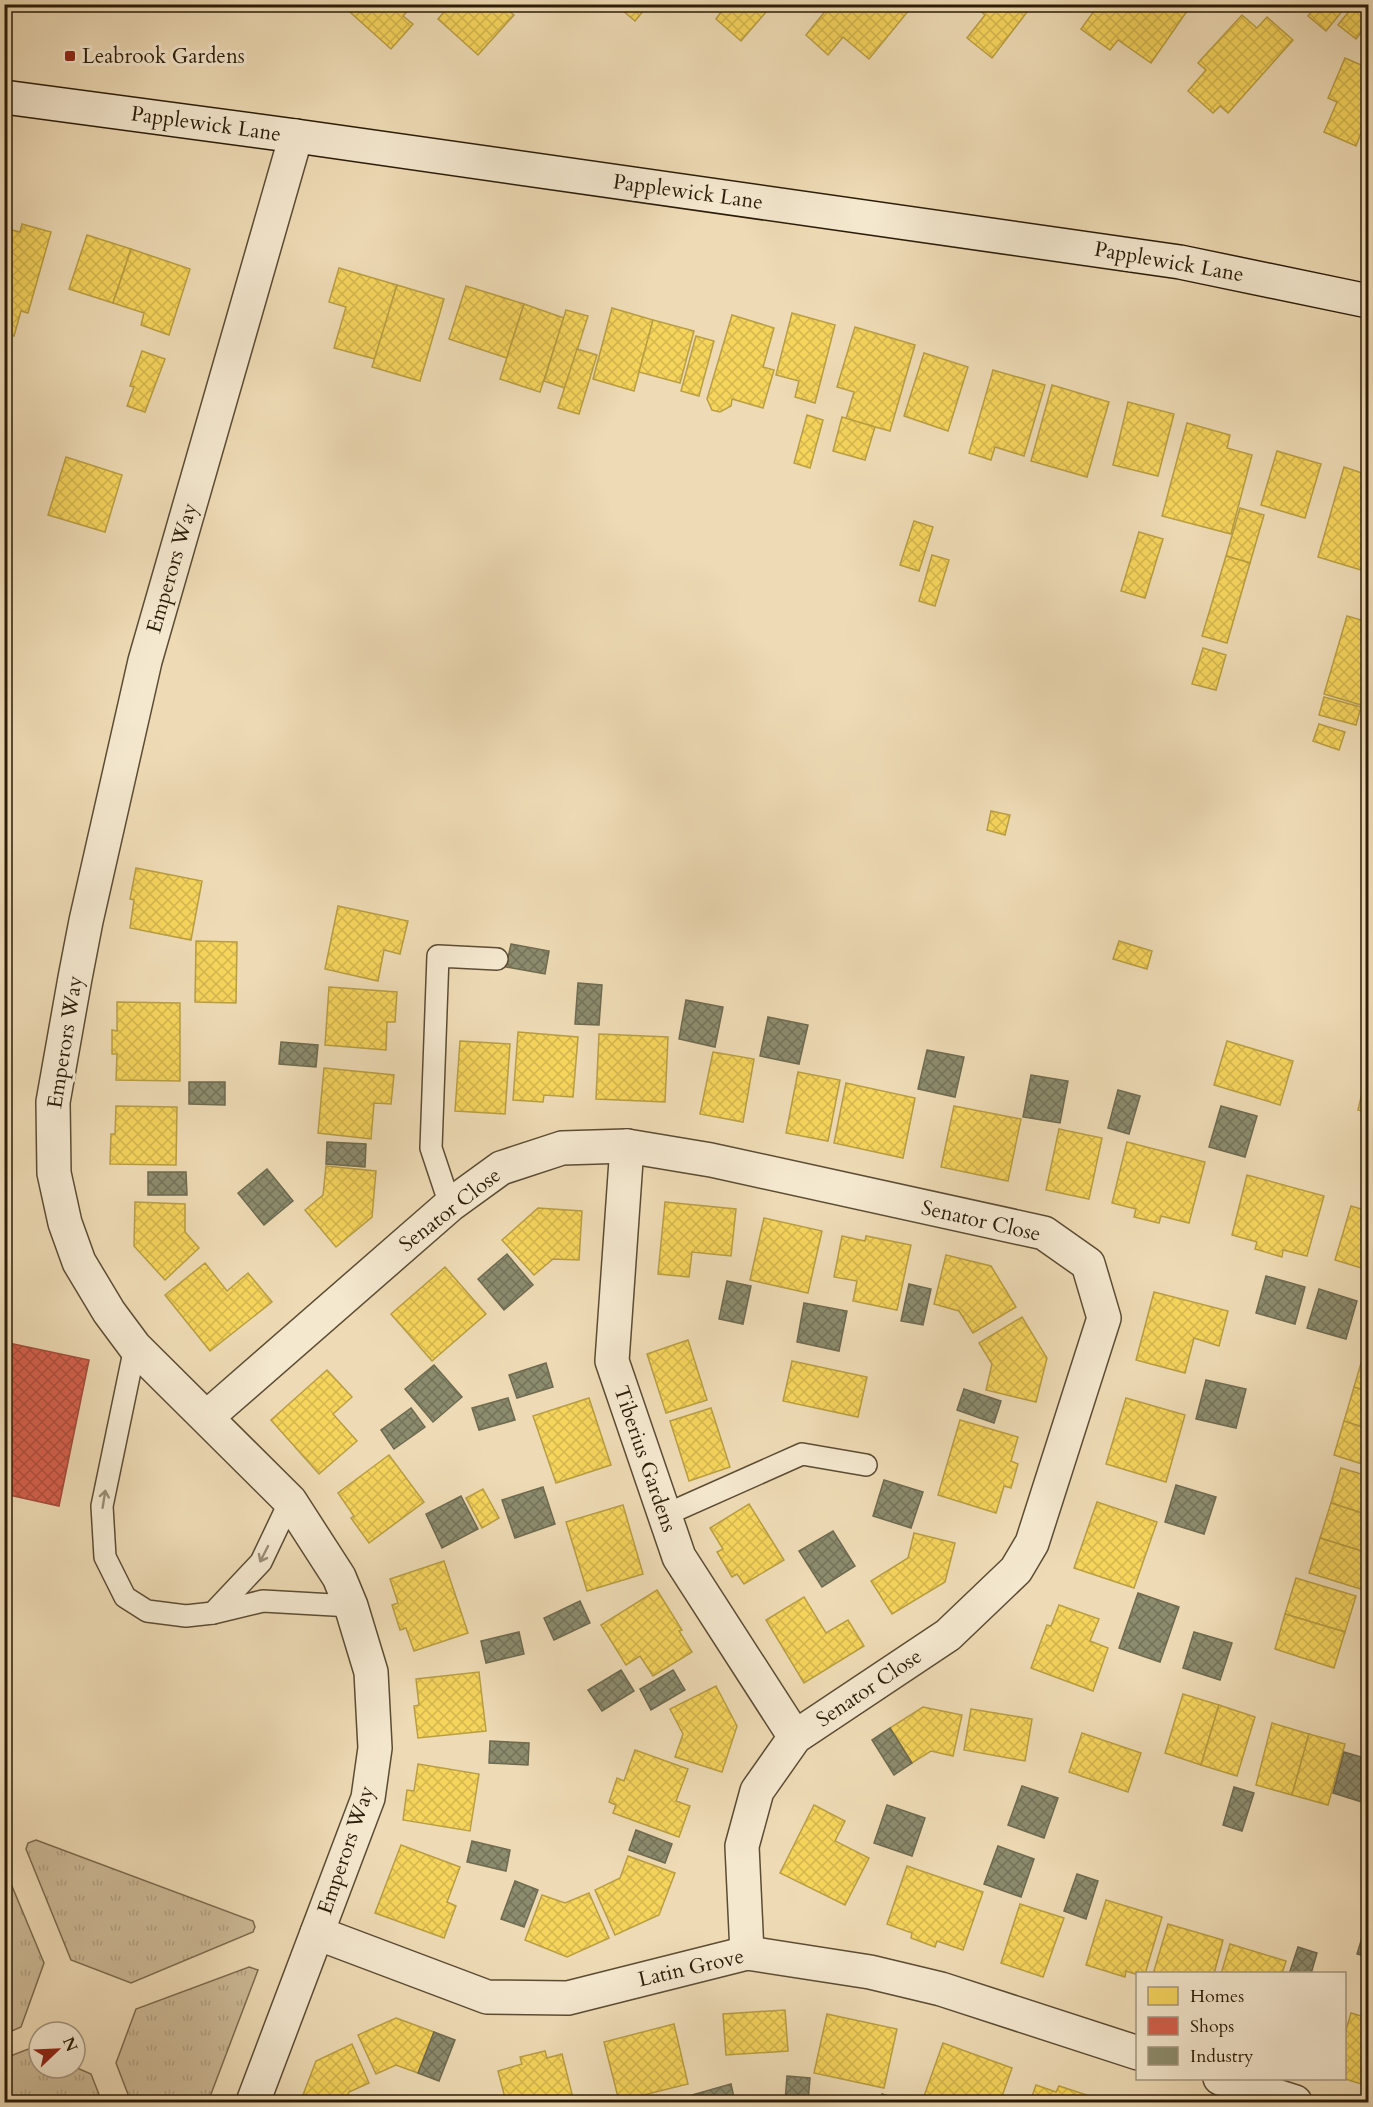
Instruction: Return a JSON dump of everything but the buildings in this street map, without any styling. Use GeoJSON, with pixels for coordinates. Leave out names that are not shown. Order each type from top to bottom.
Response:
{"type":"FeatureCollection","features":[{"type":"Feature","properties":{"kind":"street","name":"Papplewick Lane"},"geometry":{"type":"LineString","coordinates":[[4,97],[1180,261],[1368,301]]}},
{"type":"Feature","properties":{"kind":"street","name":"Emperors Way"},"geometry":{"type":"LineString","coordinates":[[253,2103],[368,1798],[375,1749],[370,1672],[351,1606],[339,1576],[290,1501],[135,1347],[109,1312],[79,1262],[65,1223],[54,1173],[53,1102],[86,921],[145,661],[296,136]]}},
{"type":"Feature","properties":{"kind":"street","name":"Senator Close"},"geometry":{"type":"LineString","coordinates":[[207,1417],[450,1204],[501,1168],[562,1148],[627,1146],[711,1160],[1044,1233],[1088,1264],[1104,1318],[1032,1543],[1016,1570],[948,1635],[795,1737],[757,1791],[742,1846],[747,1953]]}},
{"type":"Feature","properties":{"kind":"street","name":"Tiberius Gardens"},"geometry":{"type":"LineString","coordinates":[[627,1146],[612,1361],[679,1557],[795,1737]]}},
{"type":"Feature","properties":{"kind":"street","name":"Latin Grove"},"geometry":{"type":"LineString","coordinates":[[317,1933],[487,1997],[568,1998],[747,1953],[870,1972],[940,1989],[1136,2053]]}},
{"type":"Feature","properties":{"kind":"street"},"geometry":{"type":"LineString","coordinates":[[1223,2080],[1295,2103]]}},
{"type":"Feature","properties":{"kind":"lane"},"geometry":{"type":"LineString","coordinates":[[450,1204],[431,1148],[438,956],[497,959]]}},
{"type":"Feature","properties":{"kind":"lane"},"geometry":{"type":"LineString","coordinates":[[135,1347],[102,1506],[105,1557],[125,1597],[147,1611],[186,1616],[213,1613],[263,1601],[351,1606]]}},
{"type":"Feature","properties":{"kind":"lane"},"geometry":{"type":"LineString","coordinates":[[665,1515],[802,1454],[866,1465]]}},
{"type":"Feature","properties":{"kind":"lane"},"geometry":{"type":"LineString","coordinates":[[213,1613],[261,1562],[290,1501]]}},
{"type":"Feature","properties":{"kind":"green space"},"geometry":{"type":"Polygon","coordinates":[[[36,1840],[253,1921],[255,1927],[253,1932],[131,1983],[71,1960],[26,1849],[28,1843],[36,1840]]]}},
{"type":"Feature","properties":{"kind":"green space"},"geometry":{"type":"Polygon","coordinates":[[[4,1867],[44,1963],[21,2027],[5,2034],[4,1867]]]}},
{"type":"Feature","properties":{"kind":"green space"},"geometry":{"type":"Polygon","coordinates":[[[249,1967],[258,1970],[208,2102],[131,2102],[116,2063],[136,2009],[249,1967]]]}},
{"type":"Feature","properties":{"kind":"green space"},"geometry":{"type":"Polygon","coordinates":[[[27,2050],[27,2080],[87,2080],[87,2072],[91,2074],[102,2102],[5,2102],[5,2058],[27,2050]]]}},
{"type":"Feature","properties":{"kind":"place","name":"Leabrook Gardens"},"geometry":{"type":"Point","coordinates":[70,56]}}]}
